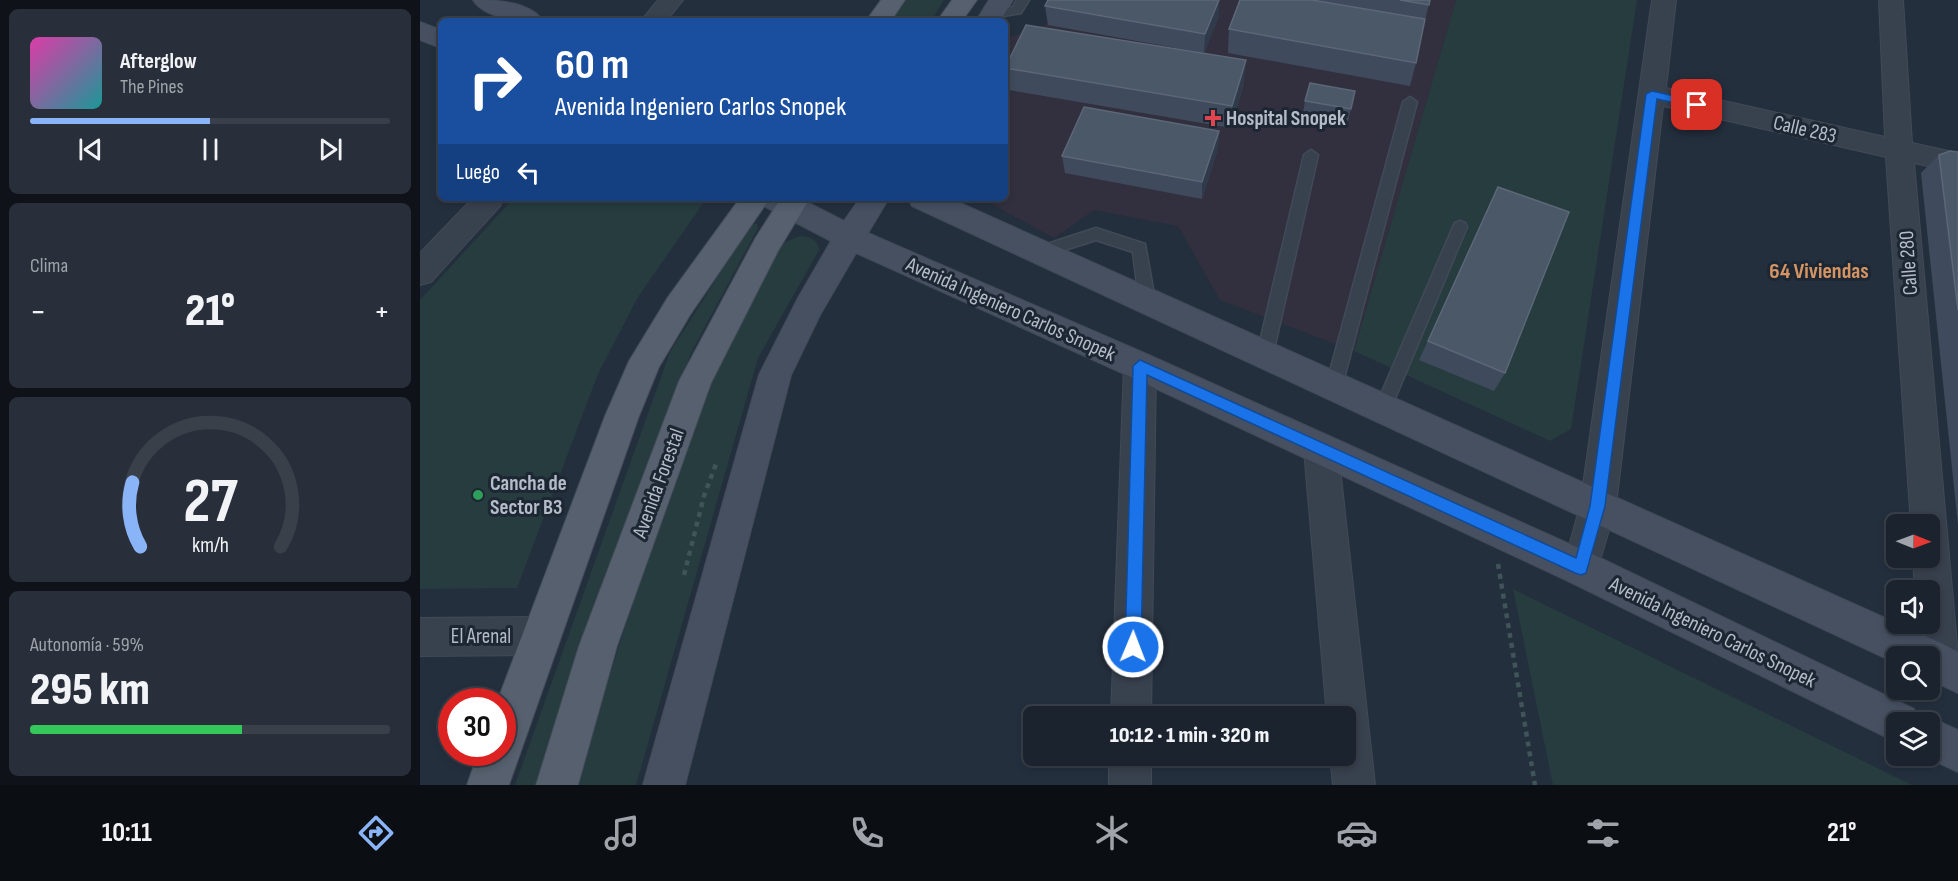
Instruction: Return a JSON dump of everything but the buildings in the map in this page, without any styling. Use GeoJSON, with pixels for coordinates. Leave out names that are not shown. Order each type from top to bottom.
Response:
{"type":"FeatureCollection","features":[{"type":"Feature","properties":{"kind":"main road"},"geometry":{"type":"LineString","coordinates":[[880,18],[893,0]]}},
{"type":"Feature","properties":{"kind":"main road"},"geometry":{"type":"LineString","coordinates":[[951,18],[965,0]]}},
{"type":"Feature","properties":{"kind":"main road"},"geometry":{"type":"LineString","coordinates":[[516,705],[622,416],[645,360],[679,306],[754,201]]}},
{"type":"Feature","properties":{"kind":"main road","name":"Avenida Forestal"},"geometry":{"type":"LineString","coordinates":[[557,785],[598,646],[695,381],[787,201]]}},
{"type":"Feature","properties":{"kind":"main road"},"geometry":{"type":"LineString","coordinates":[[488,785],[495,766]]}},
{"type":"Feature","properties":{"kind":"street"},"geometry":{"type":"LineString","coordinates":[[485,0],[524,18]]}},
{"type":"Feature","properties":{"kind":"street"},"geometry":{"type":"LineString","coordinates":[[655,18],[671,0]]}},
{"type":"Feature","properties":{"kind":"street"},"geometry":{"type":"LineString","coordinates":[[1581,568],[1598,506],[1664,0]]}},
{"type":"Feature","properties":{"kind":"street","name":"Calle 280"},"geometry":{"type":"LineString","coordinates":[[1891,0],[1899,150],[1928,514]]}},
{"type":"Feature","properties":{"kind":"street"},"geometry":{"type":"LineString","coordinates":[[420,30],[438,39]]}},
{"type":"Feature","properties":{"kind":"street","name":"Calle 283"},"geometry":{"type":"LineString","coordinates":[[1652,94],[1958,163]]}},
{"type":"Feature","properties":{"kind":"street"},"geometry":{"type":"LineString","coordinates":[[420,273],[487,201]]}},
{"type":"Feature","properties":{"kind":"street","name":"Avenida Ingeniero Carlos Snopek"},"geometry":{"type":"LineString","coordinates":[[787,201],[849,237],[1140,366],[1581,568],[1886,716]]}},
{"type":"Feature","properties":{"kind":"street"},"geometry":{"type":"LineString","coordinates":[[664,785],[775,375],[794,334],[849,237],[873,201]]}},
{"type":"Feature","properties":{"kind":"street"},"geometry":{"type":"LineString","coordinates":[[929,201],[1901,646]]}},
{"type":"Feature","properties":{"kind":"street"},"geometry":{"type":"LineString","coordinates":[[1131,706],[1140,366]]}},
{"type":"Feature","properties":{"kind":"street"},"geometry":{"type":"LineString","coordinates":[[1321,450],[1354,785]]}},
{"type":"Feature","properties":{"kind":"street"},"geometry":{"type":"LineString","coordinates":[[1932,568],[1937,646]]}},
{"type":"Feature","properties":{"kind":"street","name":"El Arenal"},"geometry":{"type":"LineString","coordinates":[[420,637],[541,636]]}},
{"type":"Feature","properties":{"kind":"street"},"geometry":{"type":"LineString","coordinates":[[1940,742],[1958,751]]}},
{"type":"Feature","properties":{"kind":"street"},"geometry":{"type":"LineString","coordinates":[[1130,766],[1130,785]]}},
{"type":"Feature","properties":{"kind":"lane"},"geometry":{"type":"LineString","coordinates":[[993,12],[1017,10],[1023,0]]}},
{"type":"Feature","properties":{"kind":"lane"},"geometry":{"type":"LineString","coordinates":[[1334,386],[1410,102]]}},
{"type":"Feature","properties":{"kind":"lane"},"geometry":{"type":"LineString","coordinates":[[1265,354],[1311,155]]}},
{"type":"Feature","properties":{"kind":"lane"},"geometry":{"type":"LineString","coordinates":[[1383,408],[1460,227]]}},
{"type":"Feature","properties":{"kind":"lane"},"geometry":{"type":"LineString","coordinates":[[1040,252],[1096,234],[1140,248],[1147,300]]}},
{"type":"Feature","properties":{"kind":"path"},"geometry":{"type":"LineString","coordinates":[[1492,528],[1535,785]]}},
{"type":"Feature","properties":{"kind":"shaded area","name":"Hospital Snopek"},"geometry":{"type":"Polygon","coordinates":[[[1059,0],[1456,0],[1354,351],[1220,300],[1178,226],[1094,210],[1054,238],[986,201],[1008,201],[1008,38],[1045,25],[1059,0]]]}},
{"type":"Feature","properties":{"kind":"green space"},"geometry":{"type":"Polygon","coordinates":[[[905,0],[944,0],[933,18],[893,18],[905,0]]]}},
{"type":"Feature","properties":{"kind":"green space"},"geometry":{"type":"Polygon","coordinates":[[[1456,0],[1637,0],[1571,429],[1550,441],[1354,351],[1456,0]]]}},
{"type":"Feature","properties":{"kind":"green space","name":"Cancha de Sector B3"},"geometry":{"type":"Polygon","coordinates":[[[511,201],[704,202],[638,297],[598,374],[517,588],[420,589],[420,300],[511,201]]]}},
{"type":"Feature","properties":{"kind":"green space"},"geometry":{"type":"Polygon","coordinates":[[[757,224],[758,228],[691,353],[595,608],[536,785],[515,785],[670,352],[750,226],[757,224]]]}},
{"type":"Feature","properties":{"kind":"green space"},"geometry":{"type":"Polygon","coordinates":[[[800,236],[813,239],[819,250],[758,358],[636,785],[576,785],[640,581],[710,381],[780,247],[785,242],[800,236]]]}},
{"type":"Feature","properties":{"kind":"green space"},"geometry":{"type":"Polygon","coordinates":[[[1513,589],[1912,785],[1553,785],[1513,589]]]}},
{"type":"Feature","properties":{"kind":"place","name":"Hospital Snopek"},"geometry":{"type":"Point","coordinates":[1213,118]}},
{"type":"Feature","properties":{"kind":"place","name":"Cancha de Sector B3"},"geometry":{"type":"Point","coordinates":[478,495]}},
{"type":"Feature","properties":{"kind":"district","name":"64 Viviendas"},"geometry":{"type":"Point","coordinates":[1819,270]}},
{"type":"Feature","properties":{"kind":"route"},"geometry":{"type":"LineString","coordinates":[[1133,647],[1140,366],[1581,568],[1598,506],[1652,94],[1697,105]]}}]}
